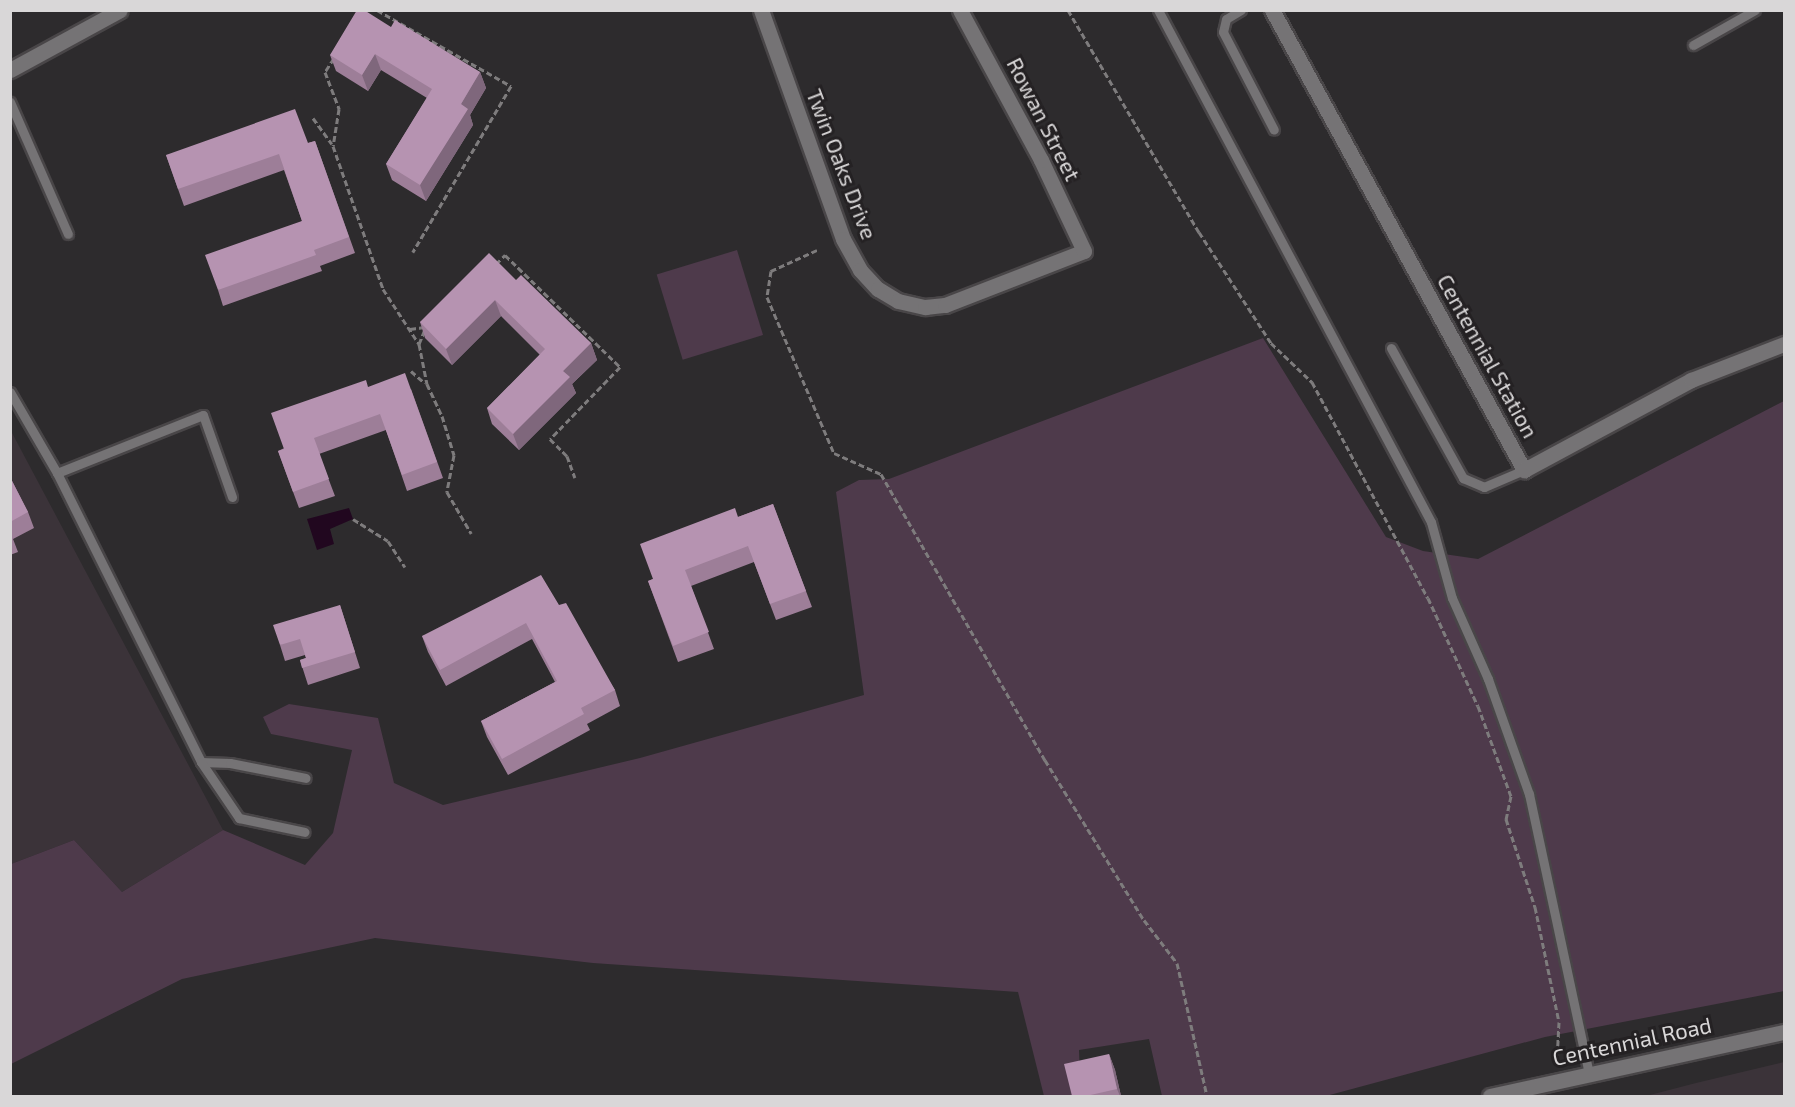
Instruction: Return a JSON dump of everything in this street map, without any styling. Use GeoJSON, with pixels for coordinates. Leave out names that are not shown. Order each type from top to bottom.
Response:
{"type":"FeatureCollection","features":[{"type":"Feature","properties":{"kind":"street"},"geometry":{"type":"LineString","coordinates":[[10,70],[120,10]]}},
{"type":"Feature","properties":{"kind":"street","name":"Twin Oaks Drive"},"geometry":{"type":"LineString","coordinates":[[761,10],[843,239],[860,270],[878,289],[916,305],[945,305],[1084,251]]}},
{"type":"Feature","properties":{"kind":"street","name":"Rowan Street"},"geometry":{"type":"LineString","coordinates":[[960,10],[1041,160],[1084,251]]}},
{"type":"Feature","properties":{"kind":"street","name":"Centennial Station"},"geometry":{"type":"LineString","coordinates":[[1272,10],[1524,470],[1690,380],[1785,344]]}},
{"type":"Feature","properties":{"kind":"street","name":"Centennial Road"},"geometry":{"type":"LineString","coordinates":[[1490,1096],[1785,1032]]}},
{"type":"Feature","properties":{"kind":"lane"},"geometry":{"type":"LineString","coordinates":[[1158,10],[1431,522],[1452,598],[1488,679],[1529,794],[1589,1073]]}},
{"type":"Feature","properties":{"kind":"lane"},"geometry":{"type":"LineString","coordinates":[[1241,10],[1226,19],[1223,32],[1274,130]]}},
{"type":"Feature","properties":{"kind":"lane"},"geometry":{"type":"LineString","coordinates":[[1693,45],[1755,10]]}},
{"type":"Feature","properties":{"kind":"lane"},"geometry":{"type":"LineString","coordinates":[[10,102],[68,234]]}},
{"type":"Feature","properties":{"kind":"lane"},"geometry":{"type":"LineString","coordinates":[[1391,348],[1463,478],[1484,487],[1524,470]]}},
{"type":"Feature","properties":{"kind":"lane"},"geometry":{"type":"LineString","coordinates":[[10,392],[57,473],[201,762],[239,818],[305,832]]}},
{"type":"Feature","properties":{"kind":"lane"},"geometry":{"type":"LineString","coordinates":[[57,473],[203,415],[232,497]]}},
{"type":"Feature","properties":{"kind":"lane"},"geometry":{"type":"LineString","coordinates":[[201,762],[230,763],[306,778]]}},
{"type":"Feature","properties":{"kind":"path"},"geometry":{"type":"LineString","coordinates":[[377,10],[511,86],[413,252]]}},
{"type":"Feature","properties":{"kind":"path"},"geometry":{"type":"LineString","coordinates":[[1068,10],[1199,232],[1271,343],[1312,382],[1428,598],[1478,706],[1511,796],[1506,819],[1535,907],[1559,1022],[1557,1059]]}},
{"type":"Feature","properties":{"kind":"path"},"geometry":{"type":"LineString","coordinates":[[333,146],[339,109],[325,72],[336,56]]}},
{"type":"Feature","properties":{"kind":"path"},"geometry":{"type":"LineString","coordinates":[[313,118],[333,146],[383,289],[419,344],[427,384],[442,416],[454,455],[447,492],[471,533]]}},
{"type":"Feature","properties":{"kind":"path"},"geometry":{"type":"LineString","coordinates":[[817,250],[771,271],[767,297],[834,453],[881,474],[1045,760],[1144,920],[1178,963],[1206,1096]]}},
{"type":"Feature","properties":{"kind":"path"},"geometry":{"type":"LineString","coordinates":[[488,271],[505,255],[620,367],[550,439],[567,456],[575,478]]}},
{"type":"Feature","properties":{"kind":"path"},"geometry":{"type":"LineString","coordinates":[[410,330],[426,327],[419,344]]}},
{"type":"Feature","properties":{"kind":"path"},"geometry":{"type":"LineString","coordinates":[[411,370],[427,384]]}},
{"type":"Feature","properties":{"kind":"path"},"geometry":{"type":"LineString","coordinates":[[353,519],[388,541],[405,567]]}},
{"type":"Feature","properties":{"kind":"shaded area"},"geometry":{"type":"Polygon","coordinates":[[[737,250],[763,335],[683,360],[657,275],[737,250]]]}},
{"type":"Feature","properties":{"kind":"shaded area"},"geometry":{"type":"Polygon","coordinates":[[[1263,338],[1386,537],[1423,551],[1478,559],[1784,401],[1784,991],[1545,1037],[1326,1096],[1162,1096],[1149,1039],[1079,1050],[1080,1078],[1074,1096],[1044,1096],[1018,992],[593,963],[375,938],[182,979],[11,1064],[11,864],[74,840],[122,892],[223,830],[305,865],[333,833],[352,750],[271,734],[263,717],[289,704],[378,718],[394,783],[443,805],[640,758],[864,695],[836,492],[859,480],[889,479],[1263,338]]]}},
{"type":"Feature","properties":{"kind":"shaded area"},"geometry":{"type":"Polygon","coordinates":[[[11,431],[223,830],[122,892],[74,840],[11,864],[11,431]]]}},
{"type":"Feature","properties":{"kind":"shaded area"},"geometry":{"type":"Polygon","coordinates":[[[349,508],[353,519],[330,529],[334,544],[317,550],[307,519],[349,508]]]}},
{"type":"Feature","properties":{"kind":"shaded area"},"geometry":{"type":"Polygon","coordinates":[[[1784,1062],[1784,1096],[1646,1096],[1696,1083],[1784,1062]]]}},
{"type":"Feature","properties":{"kind":"building"},"geometry":{"type":"Polygon","coordinates":[[[357,10],[364,10],[391,27],[395,20],[480,72],[461,104],[468,109],[420,185],[386,164],[432,89],[375,54],[362,75],[330,55],[357,10]]]}},
{"type":"Feature","properties":{"kind":"building"},"geometry":{"type":"Polygon","coordinates":[[[295,109],[308,143],[315,141],[349,237],[314,250],[316,255],[218,290],[205,255],[302,221],[279,154],[178,189],[166,155],[295,109]]]}},
{"type":"Feature","properties":{"kind":"building"},"geometry":{"type":"Polygon","coordinates":[[[489,253],[516,280],[521,275],[591,343],[563,371],[570,377],[513,434],[487,408],[545,349],[495,300],[446,349],[420,322],[489,253]]]}},
{"type":"Feature","properties":{"kind":"building"},"geometry":{"type":"Polygon","coordinates":[[[405,373],[437,462],[402,475],[380,414],[314,438],[329,479],[293,492],[278,451],[284,449],[271,413],[366,380],[368,387],[405,373]]]}},
{"type":"Feature","properties":{"kind":"building"},"geometry":{"type":"Polygon","coordinates":[[[10,477],[28,512],[10,522],[10,477]]]}},
{"type":"Feature","properties":{"kind":"building"},"geometry":{"type":"Polygon","coordinates":[[[773,504],[806,591],[770,604],[748,546],[685,570],[709,632],[673,646],[648,581],[653,579],[640,544],[735,508],[738,517],[773,504]]]}},
{"type":"Feature","properties":{"kind":"building"},"geometry":{"type":"Polygon","coordinates":[[[541,575],[559,605],[566,603],[615,690],[581,708],[584,714],[502,759],[481,721],[557,681],[526,623],[440,670],[422,636],[541,575]]]}},
{"type":"Feature","properties":{"kind":"building"},"geometry":{"type":"Polygon","coordinates":[[[340,605],[355,652],[302,668],[300,660],[306,658],[300,639],[280,645],[273,625],[340,605]]]}},
{"type":"Feature","properties":{"kind":"building"},"geometry":{"type":"Polygon","coordinates":[[[1109,1054],[1117,1089],[1086,1096],[1072,1096],[1064,1064],[1109,1054]]]}}]}
